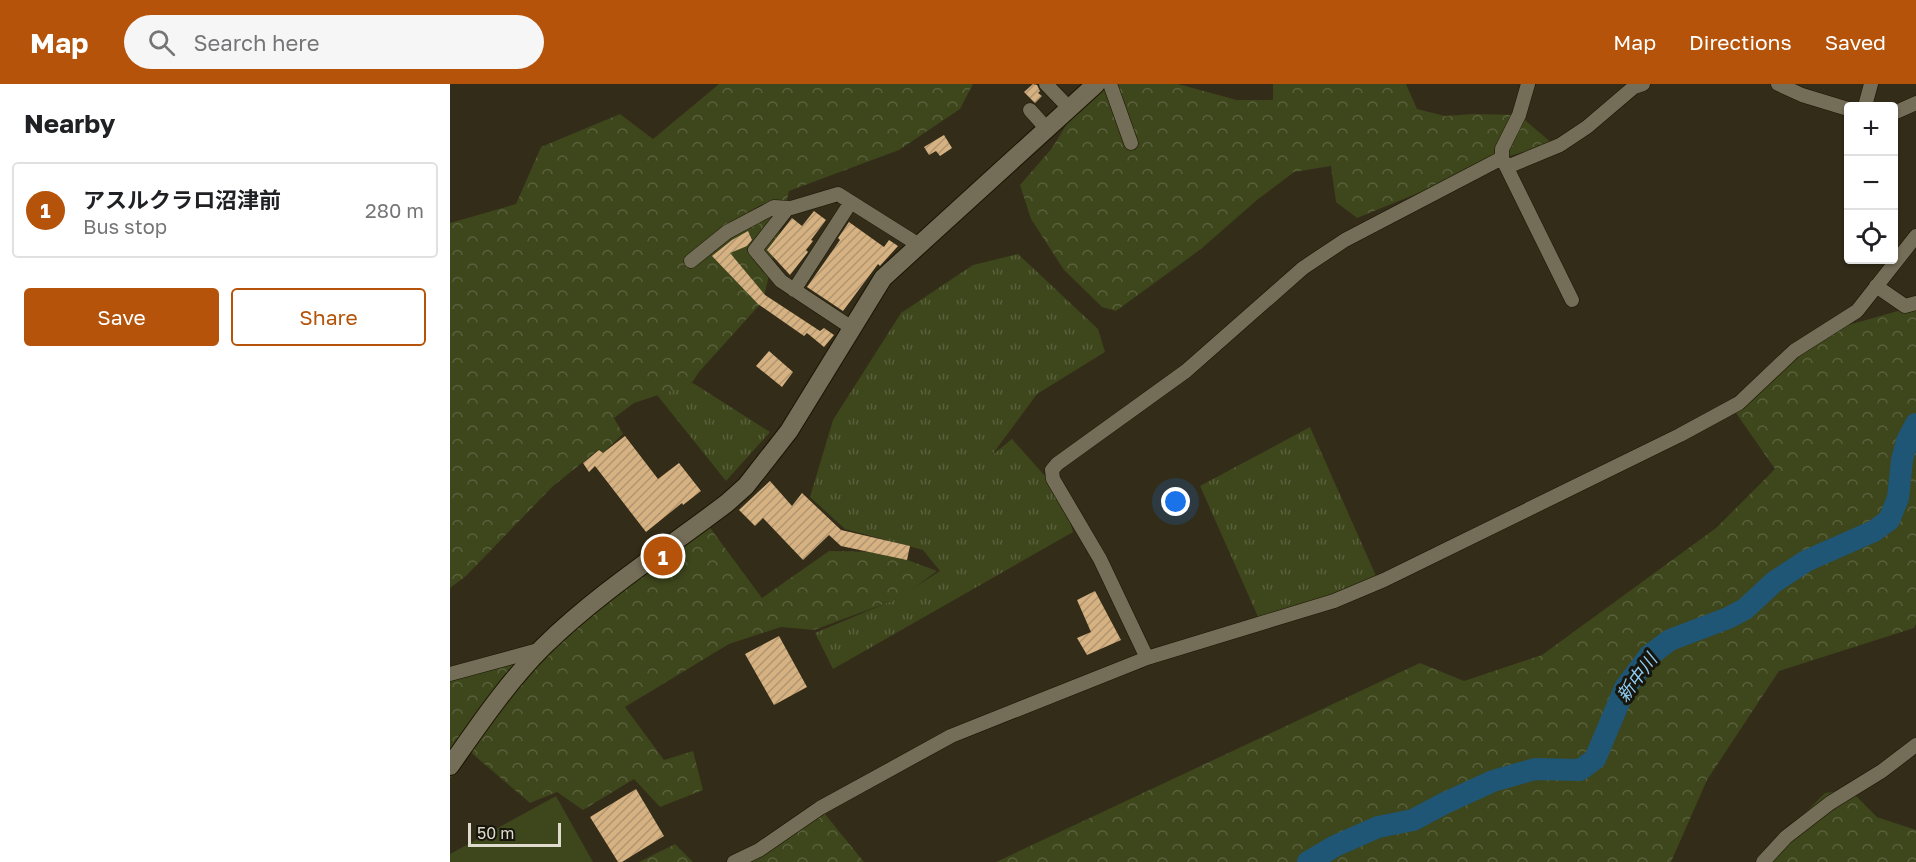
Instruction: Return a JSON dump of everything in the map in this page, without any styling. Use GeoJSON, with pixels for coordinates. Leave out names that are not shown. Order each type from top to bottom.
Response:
{"type":"FeatureCollection","features":[{"type":"Feature","properties":{"kind":"street"},"geometry":{"type":"LineString","coordinates":[[1046,84],[1069,108]]}},
{"type":"Feature","properties":{"kind":"street"},"geometry":{"type":"LineString","coordinates":[[450,766],[506,688],[542,649],[574,619],[727,503],[746,486],[789,431],[883,278],[1096,84]]}},
{"type":"Feature","properties":{"kind":"street"},"geometry":{"type":"LineString","coordinates":[[1110,84],[1131,143]]}},
{"type":"Feature","properties":{"kind":"street"},"geometry":{"type":"LineString","coordinates":[[1528,84],[1519,115],[1502,149],[1504,163],[1572,300]]}},
{"type":"Feature","properties":{"kind":"street"},"geometry":{"type":"LineString","coordinates":[[1147,658],[1100,559],[1053,479],[1052,470],[1057,464],[1186,371],[1303,268],[1345,240],[1504,163],[1560,145],[1587,127],[1634,87],[1643,84]]}},
{"type":"Feature","properties":{"kind":"street"},"geometry":{"type":"LineString","coordinates":[[1778,84],[1802,95],[1844,108]]}},
{"type":"Feature","properties":{"kind":"street"},"geometry":{"type":"LineString","coordinates":[[1866,102],[1870,85]]}},
{"type":"Feature","properties":{"kind":"street"},"geometry":{"type":"LineString","coordinates":[[1898,111],[1916,103]]}},
{"type":"Feature","properties":{"kind":"street"},"geometry":{"type":"LineString","coordinates":[[1030,110],[1047,129]]}},
{"type":"Feature","properties":{"kind":"street"},"geometry":{"type":"LineString","coordinates":[[691,261],[727,232],[774,207],[788,208],[838,194],[919,245]]}},
{"type":"Feature","properties":{"kind":"street"},"geometry":{"type":"LineString","coordinates":[[794,290],[851,202]]}},
{"type":"Feature","properties":{"kind":"street"},"geometry":{"type":"LineString","coordinates":[[788,208],[755,250],[781,281],[852,328]]}},
{"type":"Feature","properties":{"kind":"street"},"geometry":{"type":"LineString","coordinates":[[734,862],[759,850],[820,808],[951,736],[1147,658],[1334,601],[1384,580],[1680,435],[1739,403],[1794,351],[1857,311],[1916,236]]}},
{"type":"Feature","properties":{"kind":"street"},"geometry":{"type":"LineString","coordinates":[[1876,286],[1905,306],[1916,303]]}},
{"type":"Feature","properties":{"kind":"street"},"geometry":{"type":"LineString","coordinates":[[450,674],[542,649]]}},
{"type":"Feature","properties":{"kind":"street"},"geometry":{"type":"LineString","coordinates":[[1763,862],[1786,837],[1830,803],[1882,771],[1916,746]]}},
{"type":"Feature","properties":{"kind":"green space"},"geometry":{"type":"Polygon","coordinates":[[[719,84],[973,84],[960,109],[899,150],[789,191],[763,301],[699,372],[691,384],[634,403],[614,418],[623,434],[603,453],[599,449],[552,487],[466,576],[450,588],[450,223],[516,204],[541,147],[620,114],[653,139],[719,84]]]}},
{"type":"Feature","properties":{"kind":"green space"},"geometry":{"type":"Polygon","coordinates":[[[1099,84],[1178,84],[1237,100],[1273,100],[1273,84],[1406,84],[1417,109],[1445,116],[1519,115],[1553,144],[1509,156],[1357,218],[1336,202],[1331,166],[1294,172],[1257,200],[1201,249],[1116,311],[1102,307],[1064,270],[1031,219],[1020,185],[1052,148],[1086,93],[1099,84]]]}},
{"type":"Feature","properties":{"kind":"green space"},"geometry":{"type":"Polygon","coordinates":[[[1018,254],[1098,329],[1105,352],[1037,394],[992,455],[1012,439],[1062,495],[1073,532],[833,669],[815,633],[896,599],[940,571],[923,550],[845,529],[810,497],[833,420],[901,313],[973,265],[1018,254]]]}},
{"type":"Feature","properties":{"kind":"green space"},"geometry":{"type":"Polygon","coordinates":[[[1916,306],[1916,624],[1914,628],[1779,671],[1707,780],[1671,862],[996,862],[1420,663],[1464,681],[1542,655],[1716,528],[1775,469],[1736,413],[1823,332],[1916,306]]]}},
{"type":"Feature","properties":{"kind":"green space"},"geometry":{"type":"Polygon","coordinates":[[[693,383],[770,432],[726,481],[657,395],[693,383]]]}},
{"type":"Feature","properties":{"kind":"green space"},"geometry":{"type":"Polygon","coordinates":[[[1310,427],[1377,578],[1328,603],[1259,619],[1200,486],[1310,427]]]}},
{"type":"Feature","properties":{"kind":"green space"},"geometry":{"type":"Polygon","coordinates":[[[708,525],[762,598],[829,551],[886,552],[937,571],[900,598],[814,630],[781,627],[729,644],[625,707],[664,760],[693,751],[703,790],[660,807],[634,779],[583,810],[557,792],[530,803],[468,750],[450,778],[450,676],[522,657],[708,525]]]}},
{"type":"Feature","properties":{"kind":"green space"},"geometry":{"type":"Polygon","coordinates":[[[1850,790],[1877,817],[1916,830],[1916,862],[1768,862],[1773,845],[1825,793],[1850,790]]]}},
{"type":"Feature","properties":{"kind":"green space"},"geometry":{"type":"Polygon","coordinates":[[[556,796],[593,862],[450,862],[450,854],[556,796]]]}},
{"type":"Feature","properties":{"kind":"green space"},"geometry":{"type":"Polygon","coordinates":[[[820,808],[864,862],[729,862],[820,808]]]}},
{"type":"Feature","properties":{"kind":"green space"},"geometry":{"type":"Polygon","coordinates":[[[675,844],[693,862],[639,862],[675,844]]]}},
{"type":"Feature","properties":{"kind":"building"},"geometry":{"type":"Polygon","coordinates":[[[1033,84],[1037,85],[1040,91],[1038,93],[1042,96],[1035,103],[1024,92],[1033,84]]]}},
{"type":"Feature","properties":{"kind":"building"},"geometry":{"type":"Polygon","coordinates":[[[944,135],[952,148],[940,156],[936,151],[929,155],[924,147],[944,135]]]}},
{"type":"Feature","properties":{"kind":"building"},"geometry":{"type":"Polygon","coordinates":[[[814,211],[826,220],[811,240],[813,241],[806,250],[808,252],[790,275],[767,250],[792,218],[802,226],[814,211]]]}},
{"type":"Feature","properties":{"kind":"building"},"geometry":{"type":"Polygon","coordinates":[[[849,222],[884,247],[889,240],[898,246],[880,266],[878,264],[843,311],[807,287],[840,240],[838,238],[849,222]]]}},
{"type":"Feature","properties":{"kind":"building"},"geometry":{"type":"Polygon","coordinates":[[[748,231],[752,240],[747,246],[730,253],[765,295],[820,331],[824,328],[834,335],[824,347],[807,333],[804,336],[758,304],[712,256],[748,231]]]}},
{"type":"Feature","properties":{"kind":"building"},"geometry":{"type":"Polygon","coordinates":[[[769,351],[793,372],[782,387],[756,366],[769,351]]]}},
{"type":"Feature","properties":{"kind":"building"},"geometry":{"type":"Polygon","coordinates":[[[625,436],[658,479],[679,463],[701,491],[646,532],[595,466],[589,472],[583,463],[599,450],[603,453],[625,436]]]}},
{"type":"Feature","properties":{"kind":"building"},"geometry":{"type":"Polygon","coordinates":[[[770,481],[792,506],[802,493],[841,530],[910,546],[907,560],[841,546],[829,535],[803,560],[763,518],[755,526],[739,510],[770,481]]]}},
{"type":"Feature","properties":{"kind":"building"},"geometry":{"type":"Polygon","coordinates":[[[1095,591],[1121,640],[1087,655],[1077,638],[1091,632],[1077,600],[1095,591]]]}},
{"type":"Feature","properties":{"kind":"building"},"geometry":{"type":"Polygon","coordinates":[[[779,636],[807,687],[774,705],[745,654],[779,636]]]}},
{"type":"Feature","properties":{"kind":"building"},"geometry":{"type":"Polygon","coordinates":[[[636,789],[664,836],[622,862],[618,862],[590,817],[636,789]]]}},
{"type":"Feature","properties":{"kind":"waterway","name":"新中川"},"geometry":{"type":"LineString","coordinates":[[1308,862],[1335,846],[1378,827],[1413,820],[1493,781],[1535,769],[1580,770],[1595,759],[1625,688],[1650,655],[1670,640],[1728,618],[1745,609],[1774,582],[1806,561],[1874,531],[1889,520],[1898,498],[1902,460],[1907,441],[1916,424]]}},
{"type":"Feature","properties":{"kind":"place","name":"アスルクラロ沼津前"},"geometry":{"type":"Point","coordinates":[663,556]}}]}
